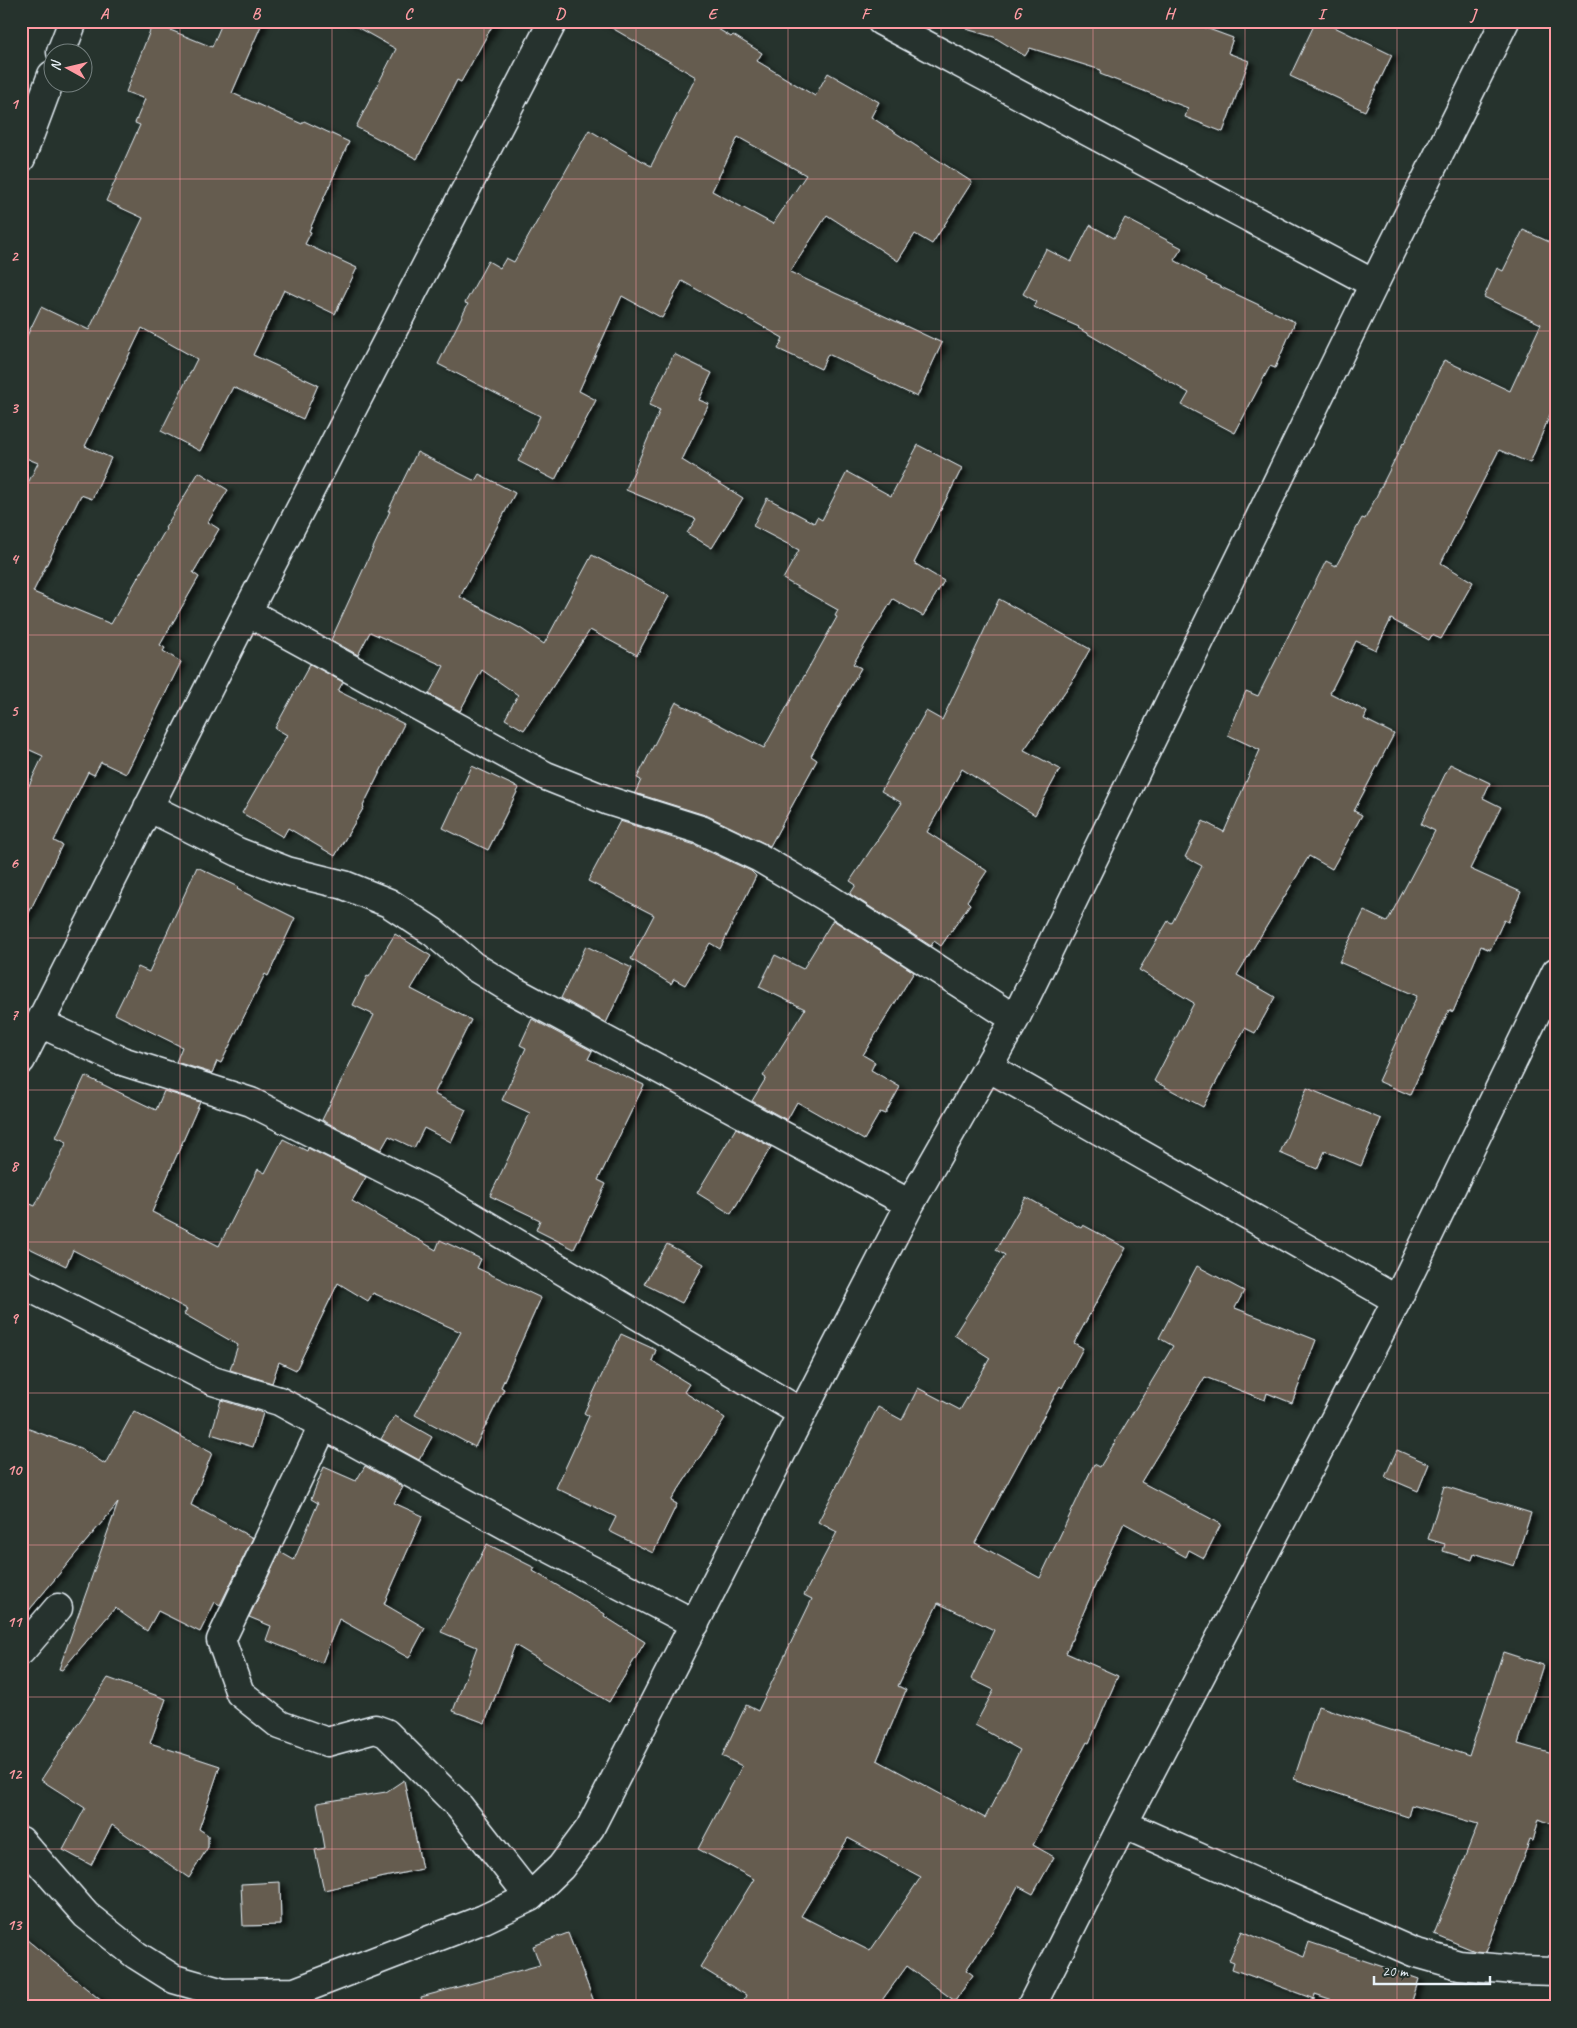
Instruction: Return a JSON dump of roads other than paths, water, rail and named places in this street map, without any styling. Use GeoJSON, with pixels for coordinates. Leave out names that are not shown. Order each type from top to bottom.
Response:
{"type":"FeatureCollection","features":[{"type":"Feature","properties":{"kind":"street"},"geometry":{"type":"LineString","coordinates":[[65,42],[73,21]]}},
{"type":"Feature","properties":{"kind":"street"},"geometry":{"type":"LineString","coordinates":[[21,1060],[247,612],[553,21]]}},
{"type":"Feature","properties":{"kind":"street"},"geometry":{"type":"LineString","coordinates":[[881,21],[1374,284]]}},
{"type":"Feature","properties":{"kind":"street"},"geometry":{"type":"LineString","coordinates":[[21,1841],[86,1915],[136,1955],[174,1979],[223,1993],[295,1992],[484,1919],[530,1897],[562,1867],[590,1828],[910,1204],[1015,1019],[1374,284],[1505,21]]}},
{"type":"Feature","properties":{"kind":"street"},"geometry":{"type":"LineString","coordinates":[[21,158],[46,92]]}},
{"type":"Feature","properties":{"kind":"street"},"geometry":{"type":"LineString","coordinates":[[247,612],[546,776],[609,802],[701,830],[758,857],[826,897],[1015,1019]]}},
{"type":"Feature","properties":{"kind":"street"},"geometry":{"type":"LineString","coordinates":[[148,807],[238,852],[287,871],[344,885],[388,903],[433,932],[473,966],[514,991],[910,1204]]}},
{"type":"Feature","properties":{"kind":"street"},"geometry":{"type":"LineString","coordinates":[[1031,2007],[1123,1824],[1397,1300],[1556,972]]}},
{"type":"Feature","properties":{"kind":"street"},"geometry":{"type":"LineString","coordinates":[[40,1023],[122,1062],[251,1102],[434,1194],[802,1412]]}},
{"type":"Feature","properties":{"kind":"street"},"geometry":{"type":"LineString","coordinates":[[988,1067],[1397,1300]]}},
{"type":"Feature","properties":{"kind":"street"},"geometry":{"type":"LineString","coordinates":[[21,1283],[213,1381],[280,1401],[526,1536],[695,1624]]}},
{"type":"Feature","properties":{"kind":"street"},"geometry":{"type":"LineString","coordinates":[[323,1426],[221,1640],[240,1693],[280,1725],[327,1742],[375,1729],[386,1733],[459,1806],[530,1897]]}},
{"type":"Feature","properties":{"kind":"street"},"geometry":{"type":"LineString","coordinates":[[21,1650],[58,1608]]}},
{"type":"Feature","properties":{"kind":"street"},"geometry":{"type":"LineString","coordinates":[[1123,1824],[1413,1952],[1459,1965],[1515,1970],[1556,1971]]}}]}
